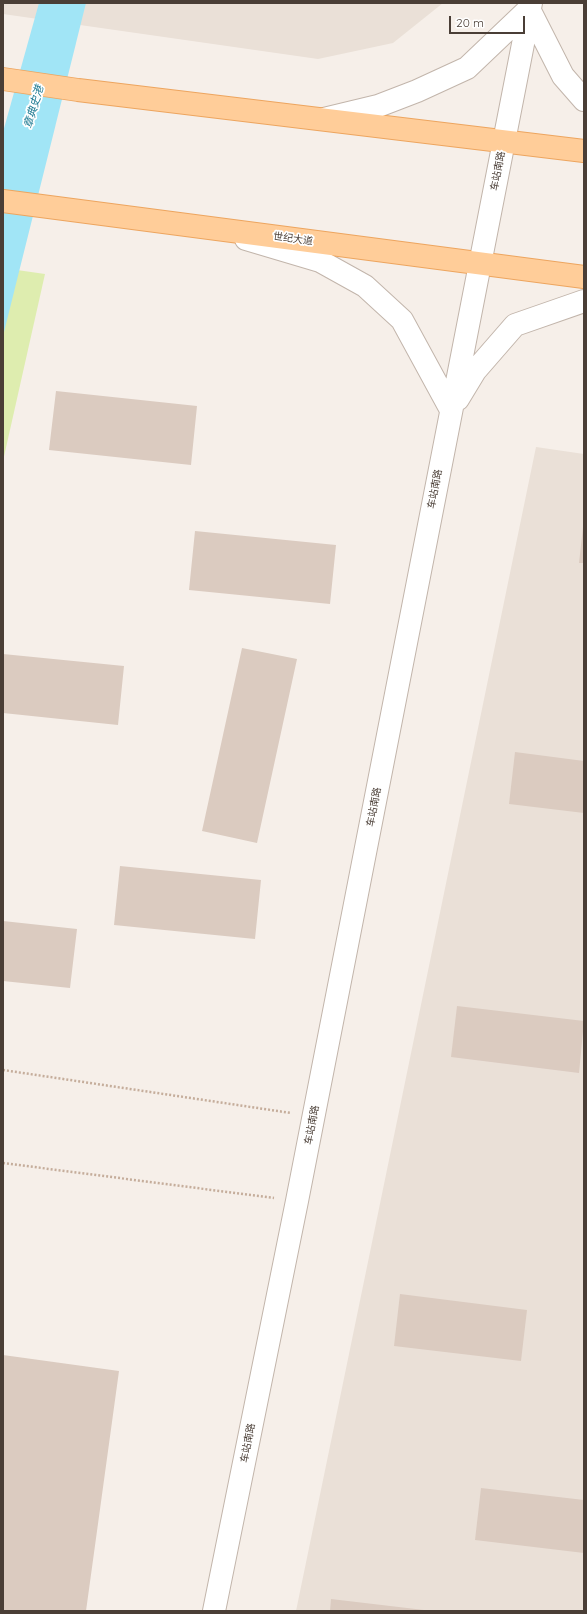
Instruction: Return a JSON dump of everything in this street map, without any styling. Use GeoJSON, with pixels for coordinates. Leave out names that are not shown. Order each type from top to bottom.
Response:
{"type":"FeatureCollection","features":[{"type":"Feature","properties":{"kind":"main road"},"geometry":{"type":"LineString","coordinates":[[3,79],[78,90],[584,151]]}},
{"type":"Feature","properties":{"kind":"main road","name":"世纪大道"},"geometry":{"type":"LineString","coordinates":[[3,201],[584,278]]}},
{"type":"Feature","properties":{"kind":"street"},"geometry":{"type":"LineString","coordinates":[[323,120],[378,106],[417,91],[467,68],[530,6],[563,76],[584,100]]}},
{"type":"Feature","properties":{"kind":"street","name":"车站南路"},"geometry":{"type":"LineString","coordinates":[[214,1611],[297,1201],[530,6]]}},
{"type":"Feature","properties":{"kind":"street"},"geometry":{"type":"LineString","coordinates":[[210,228],[320,261],[365,286],[402,320],[451,410],[475,371],[515,325],[584,301]]}},
{"type":"Feature","properties":{"kind":"path"},"geometry":{"type":"LineString","coordinates":[[3,1070],[313,1116]]}},
{"type":"Feature","properties":{"kind":"path"},"geometry":{"type":"LineString","coordinates":[[3,1163],[297,1201]]}},
{"type":"Feature","properties":{"kind":"shaded area"},"geometry":{"type":"Polygon","coordinates":[[[3,3],[443,3],[393,43],[318,59],[3,14],[3,3]]]}},
{"type":"Feature","properties":{"kind":"shaded area"},"geometry":{"type":"Polygon","coordinates":[[[536,447],[584,454],[584,1611],[296,1611],[536,447]]]}},
{"type":"Feature","properties":{"kind":"green space"},"geometry":{"type":"Polygon","coordinates":[[[3,268],[45,274],[3,461],[3,268]]]}},
{"type":"Feature","properties":{"kind":"water","name":"章典史港"},"geometry":{"type":"Polygon","coordinates":[[[39,3],[86,3],[3,336],[3,132],[39,3]]]}},
{"type":"Feature","properties":{"kind":"building"},"geometry":{"type":"Polygon","coordinates":[[[56,391],[197,406],[191,465],[49,450],[56,391]]]}},
{"type":"Feature","properties":{"kind":"building"},"geometry":{"type":"Polygon","coordinates":[[[583,527],[584,563],[579,563],[583,527]]]}},
{"type":"Feature","properties":{"kind":"building"},"geometry":{"type":"Polygon","coordinates":[[[195,531],[336,545],[330,604],[189,590],[195,531]]]}},
{"type":"Feature","properties":{"kind":"building"},"geometry":{"type":"Polygon","coordinates":[[[242,648],[297,659],[257,843],[202,831],[242,648]]]}},
{"type":"Feature","properties":{"kind":"building"},"geometry":{"type":"Polygon","coordinates":[[[3,654],[124,666],[118,725],[3,713],[3,654]]]}},
{"type":"Feature","properties":{"kind":"building"},"geometry":{"type":"Polygon","coordinates":[[[515,752],[584,761],[584,813],[509,804],[515,752]]]}},
{"type":"Feature","properties":{"kind":"building"},"geometry":{"type":"Polygon","coordinates":[[[120,866],[261,880],[255,939],[114,925],[120,866]]]}},
{"type":"Feature","properties":{"kind":"building"},"geometry":{"type":"Polygon","coordinates":[[[3,921],[77,929],[70,988],[3,981],[3,921]]]}},
{"type":"Feature","properties":{"kind":"building"},"geometry":{"type":"Polygon","coordinates":[[[457,1006],[584,1021],[579,1073],[451,1057],[457,1006]]]}},
{"type":"Feature","properties":{"kind":"building"},"geometry":{"type":"Polygon","coordinates":[[[400,1294],[527,1310],[521,1361],[394,1346],[400,1294]]]}},
{"type":"Feature","properties":{"kind":"building"},"geometry":{"type":"Polygon","coordinates":[[[3,1355],[119,1371],[86,1611],[3,1611],[3,1355]]]}},
{"type":"Feature","properties":{"kind":"building"},"geometry":{"type":"Polygon","coordinates":[[[481,1488],[584,1500],[584,1553],[475,1540],[481,1488]]]}},
{"type":"Feature","properties":{"kind":"building"},"geometry":{"type":"Polygon","coordinates":[[[331,1599],[424,1610],[424,1611],[330,1611],[331,1599]]]}}]}
